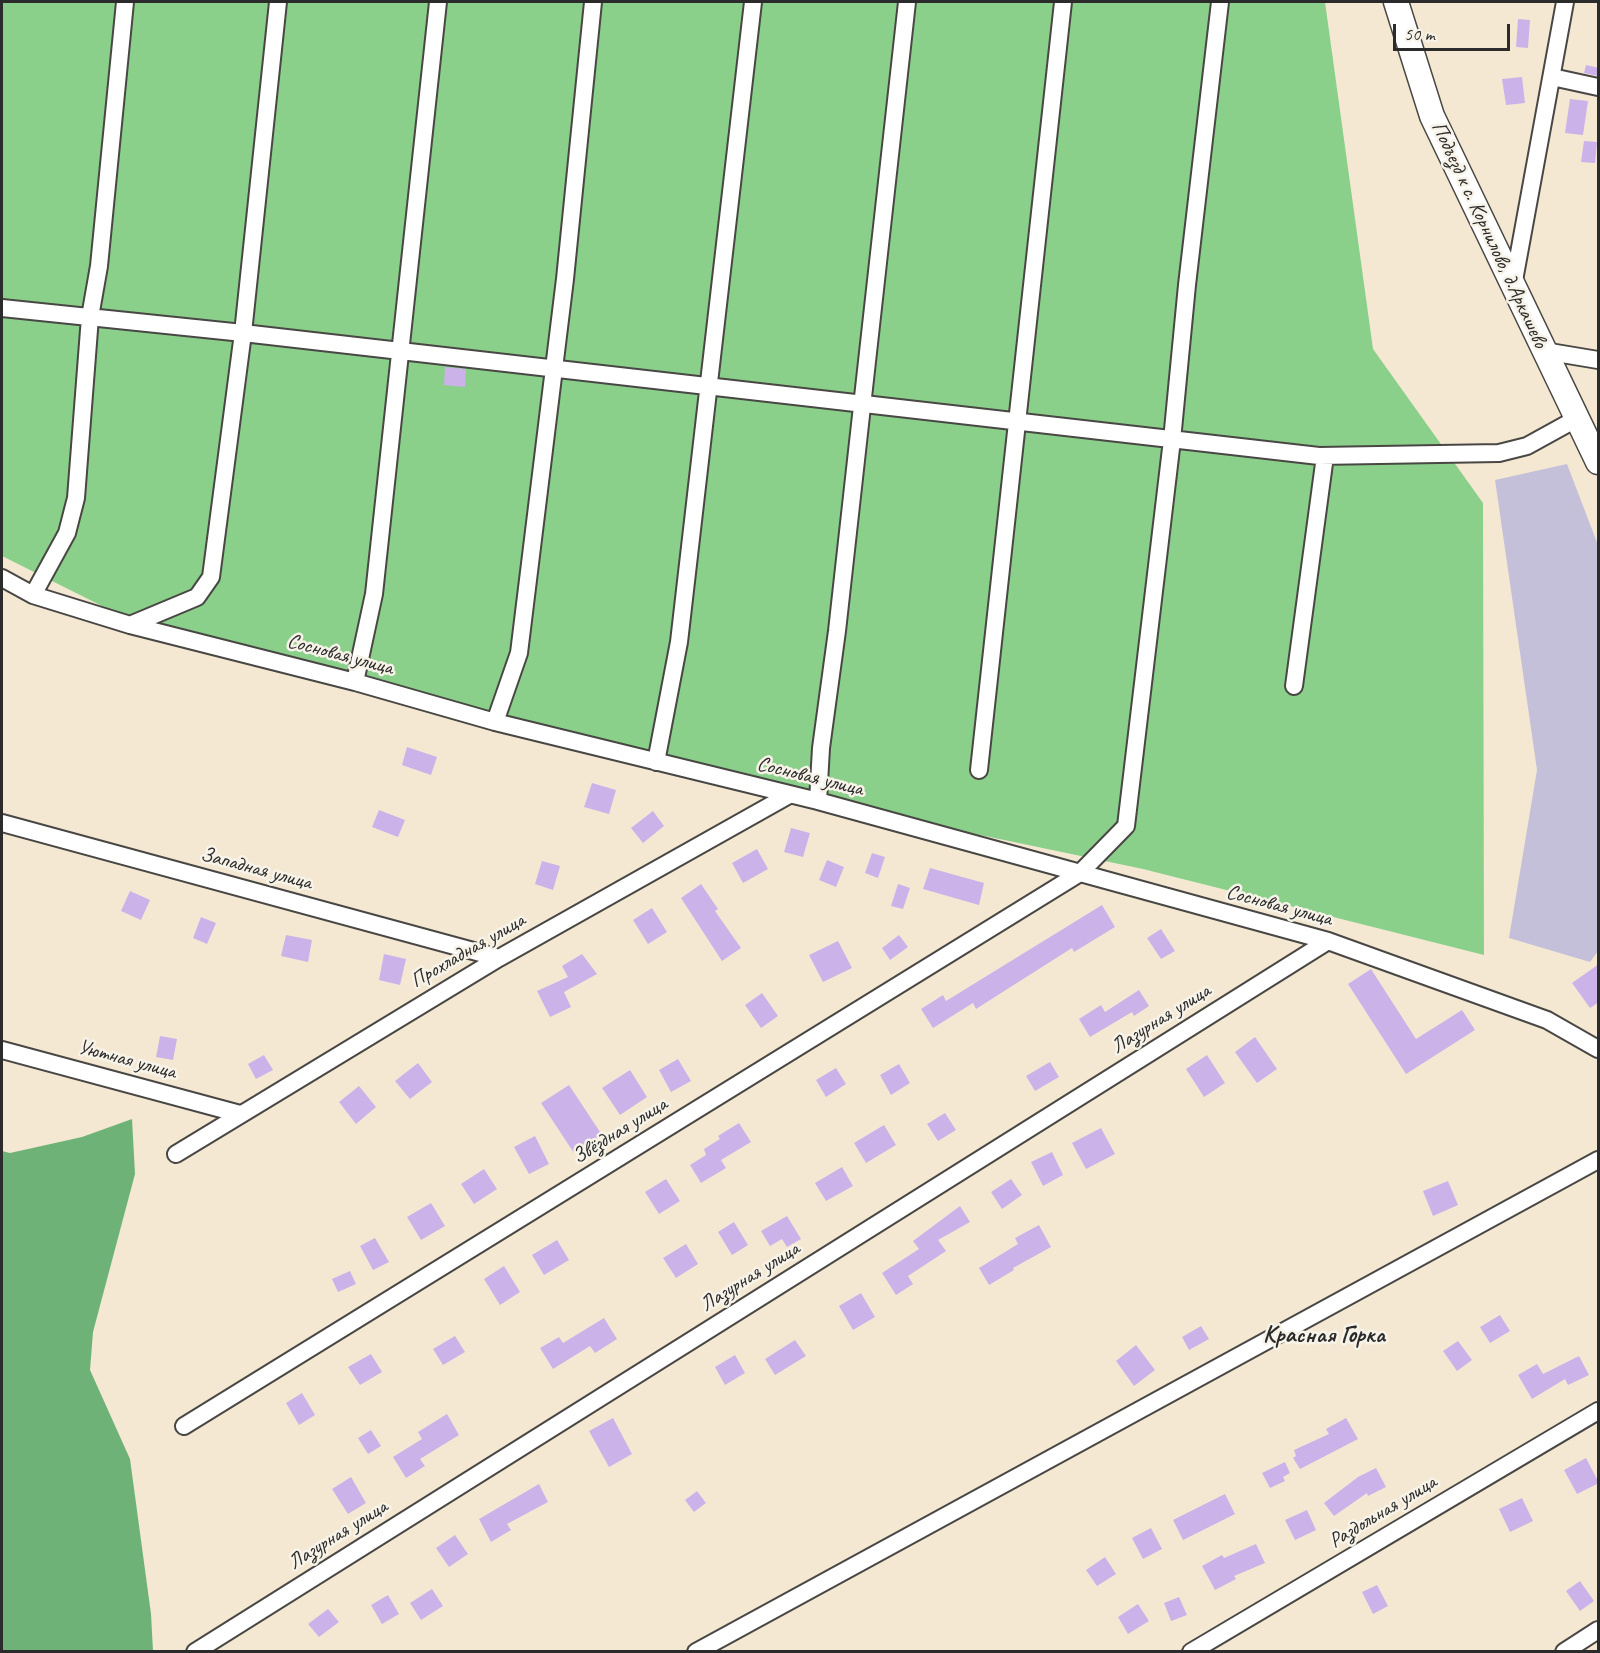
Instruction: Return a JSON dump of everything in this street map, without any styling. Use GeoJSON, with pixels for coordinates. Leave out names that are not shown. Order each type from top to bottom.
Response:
{"type":"FeatureCollection","features":[{"type":"Feature","properties":{"kind":"street"},"geometry":{"type":"LineString","coordinates":[[33,595],[67,533],[76,498],[90,317],[99,266],[125,2]]}},
{"type":"Feature","properties":{"kind":"street"},"geometry":{"type":"LineString","coordinates":[[130,625],[197,597],[211,577],[243,333],[278,2]]}},
{"type":"Feature","properties":{"kind":"street"},"geometry":{"type":"LineString","coordinates":[[356,682],[374,594],[438,2]]}},
{"type":"Feature","properties":{"kind":"street"},"geometry":{"type":"LineString","coordinates":[[495,722],[519,653],[565,279],[593,2]]}},
{"type":"Feature","properties":{"kind":"street"},"geometry":{"type":"LineString","coordinates":[[656,762],[679,642],[753,2]]}},
{"type":"Feature","properties":{"kind":"street"},"geometry":{"type":"LineString","coordinates":[[818,801],[821,748],[906,2]]}},
{"type":"Feature","properties":{"kind":"street"},"geometry":{"type":"LineString","coordinates":[[979,770],[1063,2]]}},
{"type":"Feature","properties":{"kind":"street","name":"Звёздная улица"},"geometry":{"type":"LineString","coordinates":[[184,1426],[1080,873],[1126,826],[1172,440],[1188,274],[1220,2]]}},
{"type":"Feature","properties":{"kind":"street","name":"Подъезд к с. Корнилово, д.Аркашево"},"geometry":{"type":"LineString","coordinates":[[1396,2],[1432,116],[1512,287],[1599,462]]}},
{"type":"Feature","properties":{"kind":"street"},"geometry":{"type":"LineString","coordinates":[[1512,287],[1565,2]]}},
{"type":"Feature","properties":{"kind":"street"},"geometry":{"type":"LineString","coordinates":[[1552,77],[1599,87]]}},
{"type":"Feature","properties":{"kind":"street"},"geometry":{"type":"LineString","coordinates":[[2,308],[243,333],[1325,456],[1499,453],[1527,446],[1576,419]]}},
{"type":"Feature","properties":{"kind":"street"},"geometry":{"type":"LineString","coordinates":[[1544,351],[1599,360]]}},
{"type":"Feature","properties":{"kind":"street"},"geometry":{"type":"LineString","coordinates":[[1294,686],[1325,456]]}},
{"type":"Feature","properties":{"kind":"street","name":"Сосновая улица"},"geometry":{"type":"LineString","coordinates":[[2,578],[33,595],[130,625],[356,682],[495,722],[818,801],[1328,941],[1547,1020],[1599,1050]]}},
{"type":"Feature","properties":{"kind":"street","name":"Прохладная улица"},"geometry":{"type":"LineString","coordinates":[[176,1154],[499,958],[789,795]]}},
{"type":"Feature","properties":{"kind":"street","name":"Западная улица"},"geometry":{"type":"LineString","coordinates":[[2,823],[499,958]]}},
{"type":"Feature","properties":{"kind":"street","name":"Лазурная улица"},"geometry":{"type":"LineString","coordinates":[[195,1652],[1328,941]]}},
{"type":"Feature","properties":{"kind":"street","name":"Уютная улица"},"geometry":{"type":"LineString","coordinates":[[2,1050],[240,1114]]}},
{"type":"Feature","properties":{"kind":"street"},"geometry":{"type":"LineString","coordinates":[[696,1652],[1599,1160]]}},
{"type":"Feature","properties":{"kind":"street","name":"Раздольная улица"},"geometry":{"type":"LineString","coordinates":[[1191,1652],[1599,1411]]}},
{"type":"Feature","properties":{"kind":"street"},"geometry":{"type":"LineString","coordinates":[[1564,1652],[1599,1630]]}},
{"type":"Feature","properties":{"kind":"shaded area"},"geometry":{"type":"Polygon","coordinates":[[[1567,464],[1598,545],[1598,951],[1590,962],[1509,938],[1537,770],[1495,480],[1567,464]]]}},
{"type":"Feature","properties":{"kind":"green space"},"geometry":{"type":"Polygon","coordinates":[[[2,2],[1325,2],[1373,349],[1483,503],[1484,955],[1143,869],[789,795],[110,610],[2,556],[2,2]]]}},
{"type":"Feature","properties":{"kind":"green space"},"geometry":{"type":"Polygon","coordinates":[[[132,1119],[135,1174],[93,1332],[90,1370],[130,1459],[151,1614],[153,1651],[2,1651],[2,1151],[10,1153],[82,1137],[132,1119]]]}},
{"type":"Feature","properties":{"kind":"building"},"geometry":{"type":"Polygon","coordinates":[[[1518,19],[1530,20],[1528,48],[1516,47],[1518,19]]]}},
{"type":"Feature","properties":{"kind":"building"},"geometry":{"type":"Polygon","coordinates":[[[1586,65],[1599,68],[1598,76],[1584,73],[1586,65]]]}},
{"type":"Feature","properties":{"kind":"building"},"geometry":{"type":"Polygon","coordinates":[[[1522,77],[1525,103],[1506,105],[1502,79],[1522,77]]]}},
{"type":"Feature","properties":{"kind":"building"},"geometry":{"type":"Polygon","coordinates":[[[1570,99],[1588,101],[1583,135],[1565,133],[1570,99]]]}},
{"type":"Feature","properties":{"kind":"building"},"geometry":{"type":"Polygon","coordinates":[[[1584,141],[1597,142],[1595,163],[1581,162],[1584,141]]]}},
{"type":"Feature","properties":{"kind":"building"},"geometry":{"type":"Polygon","coordinates":[[[445,367],[466,369],[465,387],[444,385],[445,367]]]}},
{"type":"Feature","properties":{"kind":"building"},"geometry":{"type":"Polygon","coordinates":[[[407,747],[437,757],[431,775],[402,765],[407,747]]]}},
{"type":"Feature","properties":{"kind":"building"},"geometry":{"type":"Polygon","coordinates":[[[592,783],[616,790],[609,814],[584,807],[592,783]]]}},
{"type":"Feature","properties":{"kind":"building"},"geometry":{"type":"Polygon","coordinates":[[[379,810],[405,820],[398,837],[372,827],[379,810]]]}},
{"type":"Feature","properties":{"kind":"building"},"geometry":{"type":"Polygon","coordinates":[[[653,811],[664,826],[643,843],[631,828],[653,811]]]}},
{"type":"Feature","properties":{"kind":"building"},"geometry":{"type":"Polygon","coordinates":[[[791,828],[810,833],[803,857],[784,852],[791,828]]]}},
{"type":"Feature","properties":{"kind":"building"},"geometry":{"type":"Polygon","coordinates":[[[757,849],[768,869],[743,883],[732,863],[757,849]]]}},
{"type":"Feature","properties":{"kind":"building"},"geometry":{"type":"Polygon","coordinates":[[[872,853],[885,857],[878,878],[865,873],[872,853]]]}},
{"type":"Feature","properties":{"kind":"building"},"geometry":{"type":"Polygon","coordinates":[[[827,860],[844,867],[836,887],[819,880],[827,860]]]}},
{"type":"Feature","properties":{"kind":"building"},"geometry":{"type":"Polygon","coordinates":[[[542,861],[560,866],[553,890],[535,884],[542,861]]]}},
{"type":"Feature","properties":{"kind":"building"},"geometry":{"type":"Polygon","coordinates":[[[930,868],[984,883],[979,905],[923,889],[930,868]]]}},
{"type":"Feature","properties":{"kind":"building"},"geometry":{"type":"Polygon","coordinates":[[[701,884],[718,909],[715,911],[741,948],[722,961],[681,898],[701,884]]]}},
{"type":"Feature","properties":{"kind":"building"},"geometry":{"type":"Polygon","coordinates":[[[898,884],[910,888],[903,909],[891,906],[898,884]]]}},
{"type":"Feature","properties":{"kind":"building"},"geometry":{"type":"Polygon","coordinates":[[[130,891],[150,900],[141,920],[121,911],[130,891]]]}},
{"type":"Feature","properties":{"kind":"building"},"geometry":{"type":"Polygon","coordinates":[[[1102,905],[1115,927],[1074,952],[1072,948],[976,1009],[973,1003],[933,1028],[921,1009],[943,995],[946,1001],[1102,905]]]}},
{"type":"Feature","properties":{"kind":"building"},"geometry":{"type":"Polygon","coordinates":[[[652,908],[667,932],[648,944],[633,920],[652,908]]]}},
{"type":"Feature","properties":{"kind":"building"},"geometry":{"type":"Polygon","coordinates":[[[201,917],[216,923],[207,944],[193,938],[201,917]]]}},
{"type":"Feature","properties":{"kind":"building"},"geometry":{"type":"Polygon","coordinates":[[[1161,929],[1175,951],[1161,959],[1147,938],[1161,929]]]}},
{"type":"Feature","properties":{"kind":"building"},"geometry":{"type":"Polygon","coordinates":[[[286,935],[312,940],[308,962],[281,956],[286,935]]]}},
{"type":"Feature","properties":{"kind":"building"},"geometry":{"type":"Polygon","coordinates":[[[899,935],[908,947],[890,960],[882,948],[899,935]]]}},
{"type":"Feature","properties":{"kind":"building"},"geometry":{"type":"Polygon","coordinates":[[[838,941],[852,968],[823,982],[809,955],[838,941]]]}},
{"type":"Feature","properties":{"kind":"building"},"geometry":{"type":"Polygon","coordinates":[[[384,954],[406,959],[400,985],[379,980],[384,954]]]}},
{"type":"Feature","properties":{"kind":"building"},"geometry":{"type":"Polygon","coordinates":[[[582,954],[597,974],[564,992],[571,1007],[550,1017],[537,991],[568,977],[562,966],[582,954]]]}},
{"type":"Feature","properties":{"kind":"building"},"geometry":{"type":"Polygon","coordinates":[[[1599,964],[1599,1002],[1590,1008],[1572,983],[1599,964]]]}},
{"type":"Feature","properties":{"kind":"building"},"geometry":{"type":"Polygon","coordinates":[[[1371,969],[1416,1039],[1462,1010],[1475,1030],[1406,1074],[1348,984],[1371,969]]]}},
{"type":"Feature","properties":{"kind":"building"},"geometry":{"type":"Polygon","coordinates":[[[1139,990],[1149,1006],[1134,1016],[1132,1012],[1090,1037],[1079,1019],[1101,1005],[1105,1012],[1139,990]]]}},
{"type":"Feature","properties":{"kind":"building"},"geometry":{"type":"Polygon","coordinates":[[[762,993],[778,1016],[761,1028],[745,1005],[762,993]]]}},
{"type":"Feature","properties":{"kind":"building"},"geometry":{"type":"Polygon","coordinates":[[[160,1036],[177,1039],[173,1060],[156,1057],[160,1036]]]}},
{"type":"Feature","properties":{"kind":"building"},"geometry":{"type":"Polygon","coordinates":[[[1255,1037],[1277,1069],[1257,1083],[1235,1052],[1255,1037]]]}},
{"type":"Feature","properties":{"kind":"building"},"geometry":{"type":"Polygon","coordinates":[[[264,1055],[273,1070],[256,1079],[248,1064],[264,1055]]]}},
{"type":"Feature","properties":{"kind":"building"},"geometry":{"type":"Polygon","coordinates":[[[1207,1055],[1225,1083],[1204,1097],[1186,1069],[1207,1055]]]}},
{"type":"Feature","properties":{"kind":"building"},"geometry":{"type":"Polygon","coordinates":[[[678,1059],[691,1081],[671,1092],[659,1070],[678,1059]]]}},
{"type":"Feature","properties":{"kind":"building"},"geometry":{"type":"Polygon","coordinates":[[[1050,1062],[1059,1077],[1035,1091],[1026,1076],[1050,1062]]]}},
{"type":"Feature","properties":{"kind":"building"},"geometry":{"type":"Polygon","coordinates":[[[418,1063],[432,1082],[410,1099],[395,1081],[418,1063]]]}},
{"type":"Feature","properties":{"kind":"building"},"geometry":{"type":"Polygon","coordinates":[[[899,1064],[910,1083],[891,1095],[880,1075],[899,1064]]]}},
{"type":"Feature","properties":{"kind":"building"},"geometry":{"type":"Polygon","coordinates":[[[836,1068],[846,1084],[826,1097],[816,1080],[836,1068]]]}},
{"type":"Feature","properties":{"kind":"building"},"geometry":{"type":"Polygon","coordinates":[[[630,1070],[647,1097],[620,1115],[602,1088],[630,1070]]]}},
{"type":"Feature","properties":{"kind":"building"},"geometry":{"type":"Polygon","coordinates":[[[569,1085],[602,1135],[574,1153],[541,1103],[569,1085]]]}},
{"type":"Feature","properties":{"kind":"building"},"geometry":{"type":"Polygon","coordinates":[[[359,1086],[376,1107],[356,1124],[339,1102],[359,1086]]]}},
{"type":"Feature","properties":{"kind":"building"},"geometry":{"type":"Polygon","coordinates":[[[945,1113],[956,1130],[938,1141],[927,1124],[945,1113]]]}},
{"type":"Feature","properties":{"kind":"building"},"geometry":{"type":"Polygon","coordinates":[[[739,1123],[751,1142],[721,1160],[726,1168],[701,1183],[690,1165],[706,1155],[704,1149],[720,1139],[718,1136],[739,1123]]]}},
{"type":"Feature","properties":{"kind":"building"},"geometry":{"type":"Polygon","coordinates":[[[884,1125],[896,1145],[866,1163],[854,1143],[884,1125]]]}},
{"type":"Feature","properties":{"kind":"building"},"geometry":{"type":"Polygon","coordinates":[[[1101,1128],[1115,1154],[1086,1169],[1072,1143],[1101,1128]]]}},
{"type":"Feature","properties":{"kind":"building"},"geometry":{"type":"Polygon","coordinates":[[[535,1136],[549,1164],[529,1174],[514,1147],[535,1136]]]}},
{"type":"Feature","properties":{"kind":"building"},"geometry":{"type":"Polygon","coordinates":[[[1052,1152],[1063,1175],[1043,1186],[1031,1162],[1052,1152]]]}},
{"type":"Feature","properties":{"kind":"building"},"geometry":{"type":"Polygon","coordinates":[[[842,1167],[853,1186],[826,1201],[815,1183],[842,1167]]]}},
{"type":"Feature","properties":{"kind":"building"},"geometry":{"type":"Polygon","coordinates":[[[484,1169],[497,1189],[474,1204],[461,1184],[484,1169]]]}},
{"type":"Feature","properties":{"kind":"building"},"geometry":{"type":"Polygon","coordinates":[[[666,1179],[680,1201],[659,1214],[645,1192],[666,1179]]]}},
{"type":"Feature","properties":{"kind":"building"},"geometry":{"type":"Polygon","coordinates":[[[1011,1179],[1022,1195],[1002,1209],[991,1192],[1011,1179]]]}},
{"type":"Feature","properties":{"kind":"building"},"geometry":{"type":"Polygon","coordinates":[[[1448,1181],[1458,1205],[1433,1216],[1423,1191],[1448,1181]]]}},
{"type":"Feature","properties":{"kind":"building"},"geometry":{"type":"Polygon","coordinates":[[[431,1203],[445,1226],[421,1240],[407,1217],[431,1203]]]}},
{"type":"Feature","properties":{"kind":"building"},"geometry":{"type":"Polygon","coordinates":[[[960,1206],[970,1222],[938,1240],[946,1251],[908,1276],[913,1284],[896,1295],[882,1273],[919,1249],[913,1241],[960,1206]]]}},
{"type":"Feature","properties":{"kind":"building"},"geometry":{"type":"Polygon","coordinates":[[[787,1216],[801,1239],[787,1247],[782,1239],[770,1246],[761,1231],[787,1216]]]}},
{"type":"Feature","properties":{"kind":"building"},"geometry":{"type":"Polygon","coordinates":[[[734,1222],[748,1245],[732,1255],[718,1232],[734,1222]]]}},
{"type":"Feature","properties":{"kind":"building"},"geometry":{"type":"Polygon","coordinates":[[[1039,1225],[1051,1247],[1013,1268],[1014,1270],[989,1285],[979,1268],[1018,1244],[1015,1238],[1039,1225]]]}},
{"type":"Feature","properties":{"kind":"building"},"geometry":{"type":"Polygon","coordinates":[[[375,1238],[389,1262],[373,1270],[360,1246],[375,1238]]]}},
{"type":"Feature","properties":{"kind":"building"},"geometry":{"type":"Polygon","coordinates":[[[557,1240],[569,1260],[544,1275],[532,1255],[557,1240]]]}},
{"type":"Feature","properties":{"kind":"building"},"geometry":{"type":"Polygon","coordinates":[[[686,1244],[698,1264],[676,1278],[663,1258],[686,1244]]]}},
{"type":"Feature","properties":{"kind":"building"},"geometry":{"type":"Polygon","coordinates":[[[504,1266],[520,1292],[500,1305],[484,1279],[504,1266]]]}},
{"type":"Feature","properties":{"kind":"building"},"geometry":{"type":"Polygon","coordinates":[[[350,1271],[356,1284],[338,1292],[332,1279],[350,1271]]]}},
{"type":"Feature","properties":{"kind":"building"},"geometry":{"type":"Polygon","coordinates":[[[861,1293],[875,1317],[853,1330],[839,1306],[861,1293]]]}},
{"type":"Feature","properties":{"kind":"building"},"geometry":{"type":"Polygon","coordinates":[[[1500,1315],[1510,1331],[1490,1343],[1480,1327],[1500,1315]]]}},
{"type":"Feature","properties":{"kind":"building"},"geometry":{"type":"Polygon","coordinates":[[[604,1318],[617,1339],[595,1353],[590,1346],[553,1369],[540,1348],[559,1337],[563,1343],[604,1318]]]}},
{"type":"Feature","properties":{"kind":"building"},"geometry":{"type":"Polygon","coordinates":[[[1201,1326],[1209,1339],[1189,1350],[1182,1337],[1201,1326]]]}},
{"type":"Feature","properties":{"kind":"building"},"geometry":{"type":"Polygon","coordinates":[[[455,1336],[465,1352],[443,1365],[433,1349],[455,1336]]]}},
{"type":"Feature","properties":{"kind":"building"},"geometry":{"type":"Polygon","coordinates":[[[795,1340],[806,1356],[775,1375],[765,1359],[795,1340]]]}},
{"type":"Feature","properties":{"kind":"building"},"geometry":{"type":"Polygon","coordinates":[[[1458,1341],[1472,1360],[1457,1371],[1443,1351],[1458,1341]]]}},
{"type":"Feature","properties":{"kind":"building"},"geometry":{"type":"Polygon","coordinates":[[[1136,1345],[1155,1370],[1134,1386],[1116,1361],[1136,1345]]]}},
{"type":"Feature","properties":{"kind":"building"},"geometry":{"type":"Polygon","coordinates":[[[371,1354],[382,1372],[360,1385],[348,1367],[371,1354]]]}},
{"type":"Feature","properties":{"kind":"building"},"geometry":{"type":"Polygon","coordinates":[[[735,1355],[745,1373],[725,1385],[715,1367],[735,1355]]]}},
{"type":"Feature","properties":{"kind":"building"},"geometry":{"type":"Polygon","coordinates":[[[1579,1356],[1589,1375],[1568,1385],[1565,1379],[1532,1399],[1518,1375],[1537,1364],[1543,1374],[1579,1356]]]}},
{"type":"Feature","properties":{"kind":"building"},"geometry":{"type":"Polygon","coordinates":[[[302,1393],[315,1415],[299,1425],[286,1403],[302,1393]]]}},
{"type":"Feature","properties":{"kind":"building"},"geometry":{"type":"Polygon","coordinates":[[[447,1414],[459,1435],[420,1459],[425,1466],[406,1478],[393,1457],[422,1439],[418,1432],[447,1414]]]}},
{"type":"Feature","properties":{"kind":"building"},"geometry":{"type":"Polygon","coordinates":[[[613,1418],[632,1454],[609,1467],[589,1431],[613,1418]]]}},
{"type":"Feature","properties":{"kind":"building"},"geometry":{"type":"Polygon","coordinates":[[[1346,1418],[1358,1439],[1300,1469],[1293,1458],[1296,1456],[1294,1450],[1329,1434],[1326,1429],[1346,1418]]]}},
{"type":"Feature","properties":{"kind":"building"},"geometry":{"type":"Polygon","coordinates":[[[371,1430],[381,1446],[368,1454],[358,1438],[371,1430]]]}},
{"type":"Feature","properties":{"kind":"building"},"geometry":{"type":"Polygon","coordinates":[[[1586,1458],[1599,1483],[1577,1494],[1564,1470],[1586,1458]]]}},
{"type":"Feature","properties":{"kind":"building"},"geometry":{"type":"Polygon","coordinates":[[[1285,1462],[1290,1473],[1283,1477],[1285,1481],[1270,1488],[1262,1473],[1285,1462]]]}},
{"type":"Feature","properties":{"kind":"building"},"geometry":{"type":"Polygon","coordinates":[[[1376,1468],[1386,1487],[1368,1496],[1367,1493],[1334,1516],[1324,1503],[1358,1477],[1376,1468]]]}},
{"type":"Feature","properties":{"kind":"building"},"geometry":{"type":"Polygon","coordinates":[[[351,1477],[366,1503],[348,1514],[332,1489],[351,1477]]]}},
{"type":"Feature","properties":{"kind":"building"},"geometry":{"type":"Polygon","coordinates":[[[539,1484],[548,1502],[507,1524],[511,1530],[491,1542],[479,1519],[539,1484]]]}},
{"type":"Feature","properties":{"kind":"building"},"geometry":{"type":"Polygon","coordinates":[[[697,1491],[706,1503],[694,1512],[685,1500],[697,1491]]]}},
{"type":"Feature","properties":{"kind":"building"},"geometry":{"type":"Polygon","coordinates":[[[1225,1494],[1235,1514],[1183,1540],[1173,1520],[1225,1494]]]}},
{"type":"Feature","properties":{"kind":"building"},"geometry":{"type":"Polygon","coordinates":[[[1522,1498],[1533,1521],[1510,1532],[1499,1509],[1522,1498]]]}},
{"type":"Feature","properties":{"kind":"building"},"geometry":{"type":"Polygon","coordinates":[[[1307,1510],[1316,1530],[1295,1540],[1285,1520],[1307,1510]]]}},
{"type":"Feature","properties":{"kind":"building"},"geometry":{"type":"Polygon","coordinates":[[[1151,1528],[1162,1549],[1143,1559],[1132,1538],[1151,1528]]]}},
{"type":"Feature","properties":{"kind":"building"},"geometry":{"type":"Polygon","coordinates":[[[455,1535],[468,1554],[449,1567],[436,1548],[455,1535]]]}},
{"type":"Feature","properties":{"kind":"building"},"geometry":{"type":"Polygon","coordinates":[[[1256,1544],[1265,1563],[1234,1576],[1236,1579],[1215,1590],[1202,1566],[1222,1555],[1224,1558],[1256,1544]]]}},
{"type":"Feature","properties":{"kind":"building"},"geometry":{"type":"Polygon","coordinates":[[[1105,1557],[1116,1574],[1097,1586],[1086,1570],[1105,1557]]]}},
{"type":"Feature","properties":{"kind":"building"},"geometry":{"type":"Polygon","coordinates":[[[1580,1581],[1594,1601],[1580,1611],[1566,1591],[1580,1581]]]}},
{"type":"Feature","properties":{"kind":"building"},"geometry":{"type":"Polygon","coordinates":[[[1377,1585],[1388,1606],[1373,1614],[1362,1592],[1377,1585]]]}},
{"type":"Feature","properties":{"kind":"building"},"geometry":{"type":"Polygon","coordinates":[[[432,1589],[443,1606],[421,1620],[410,1603],[432,1589]]]}},
{"type":"Feature","properties":{"kind":"building"},"geometry":{"type":"Polygon","coordinates":[[[388,1595],[399,1614],[382,1624],[371,1605],[388,1595]]]}},
{"type":"Feature","properties":{"kind":"building"},"geometry":{"type":"Polygon","coordinates":[[[1179,1597],[1187,1615],[1171,1621],[1164,1603],[1179,1597]]]}},
{"type":"Feature","properties":{"kind":"building"},"geometry":{"type":"Polygon","coordinates":[[[1138,1604],[1149,1621],[1128,1634],[1118,1617],[1138,1604]]]}},
{"type":"Feature","properties":{"kind":"building"},"geometry":{"type":"Polygon","coordinates":[[[328,1609],[339,1622],[319,1637],[308,1624],[328,1609]]]}},
{"type":"Feature","properties":{"kind":"district","name":"Красная Горка"},"geometry":{"type":"Point","coordinates":[1324,1336]}}]}
